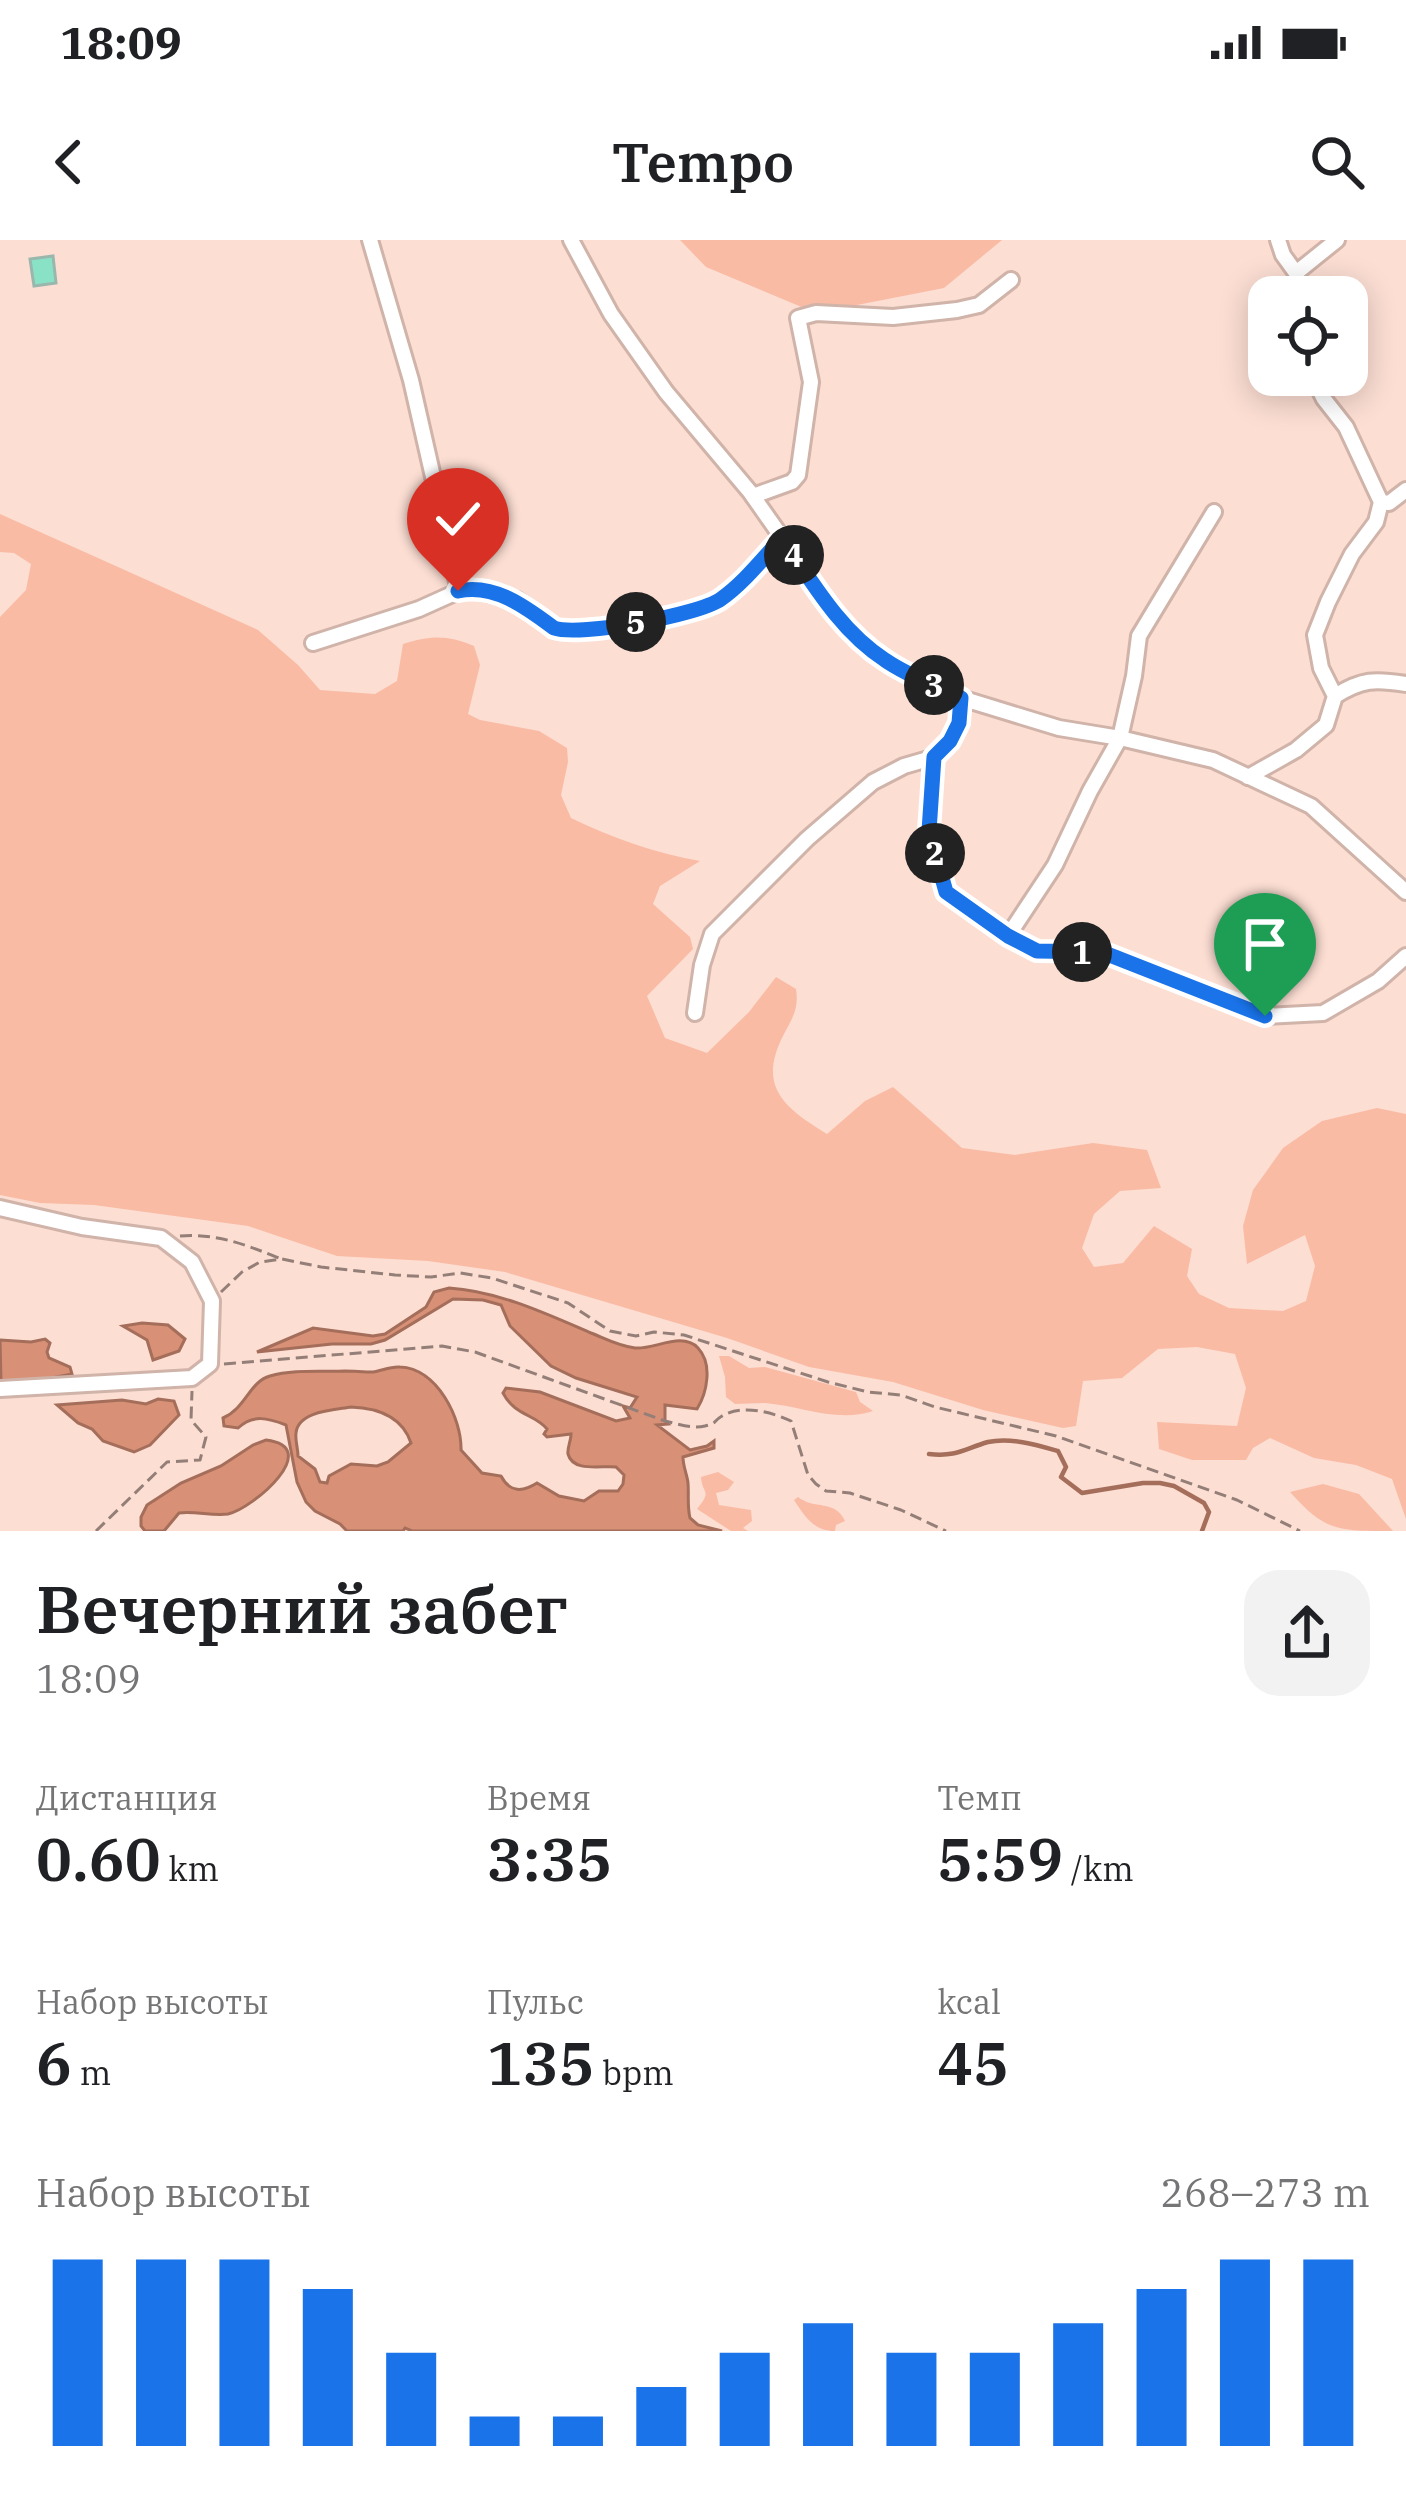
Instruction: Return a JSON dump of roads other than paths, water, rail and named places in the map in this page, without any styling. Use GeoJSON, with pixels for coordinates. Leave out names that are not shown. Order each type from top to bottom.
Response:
{"type":"FeatureCollection","features":[{"type":"Feature","properties":{"kind":"lane"},"geometry":{"type":"LineString","coordinates":[[370,240],[411,380],[458,591]]}},
{"type":"Feature","properties":{"kind":"lane"},"geometry":{"type":"LineString","coordinates":[[571,240],[610,314],[665,392],[753,496],[859,641],[888,663],[961,698],[1059,728],[1214,760],[1311,806],[1406,892]]}},
{"type":"Feature","properties":{"kind":"lane"},"geometry":{"type":"LineString","coordinates":[[1278,240],[1296,276]]}},
{"type":"Feature","properties":{"kind":"lane"},"geometry":{"type":"LineString","coordinates":[[1296,273],[1337,240]]}},
{"type":"Feature","properties":{"kind":"lane"},"geometry":{"type":"LineString","coordinates":[[753,496],[792,482],[798,475],[811,382],[799,318],[817,314],[893,317],[957,310],[980,305],[1010,280]]}},
{"type":"Feature","properties":{"kind":"lane"},"geometry":{"type":"LineString","coordinates":[[1323,396],[1346,427],[1381,502],[1376,522],[1352,554],[1315,635],[1321,668],[1335,696]]}},
{"type":"Feature","properties":{"kind":"lane"},"geometry":{"type":"LineString","coordinates":[[1381,502],[1389,503],[1406,490]]}},
{"type":"Feature","properties":{"kind":"lane"},"geometry":{"type":"LineString","coordinates":[[1008,936],[1054,865],[1120,739],[1139,636],[1214,512]]}},
{"type":"Feature","properties":{"kind":"lane"},"geometry":{"type":"LineString","coordinates":[[313,643],[468,589],[517,600],[561,631],[677,615],[719,601],[782,538]]}},
{"type":"Feature","properties":{"kind":"lane"},"geometry":{"type":"LineString","coordinates":[[1248,777],[1296,750],[1326,725],[1335,696],[1352,685],[1376,679],[1406,684]]}},
{"type":"Feature","properties":{"kind":"lane"},"geometry":{"type":"LineString","coordinates":[[694,1012],[712,934],[807,838],[873,782],[934,757],[959,723],[961,698]]}},
{"type":"Feature","properties":{"kind":"lane"},"geometry":{"type":"LineString","coordinates":[[934,757],[929,831],[946,892],[1037,951],[1102,952],[1265,1016],[1323,1013],[1393,971],[1406,956]]}},
{"type":"Feature","properties":{"kind":"lane"},"geometry":{"type":"LineString","coordinates":[[0,1208],[82,1227],[161,1238],[192,1262],[212,1301],[210,1364],[192,1378],[0,1389]]}},
{"type":"Feature","properties":{"kind":"waterway"},"geometry":{"type":"LineString","coordinates":[[929,1454],[954,1453],[996,1441],[1058,1451],[1066,1467],[1061,1477],[1082,1493],[1143,1483],[1174,1486],[1204,1503],[1209,1512],[1202,1531]]}}]}
